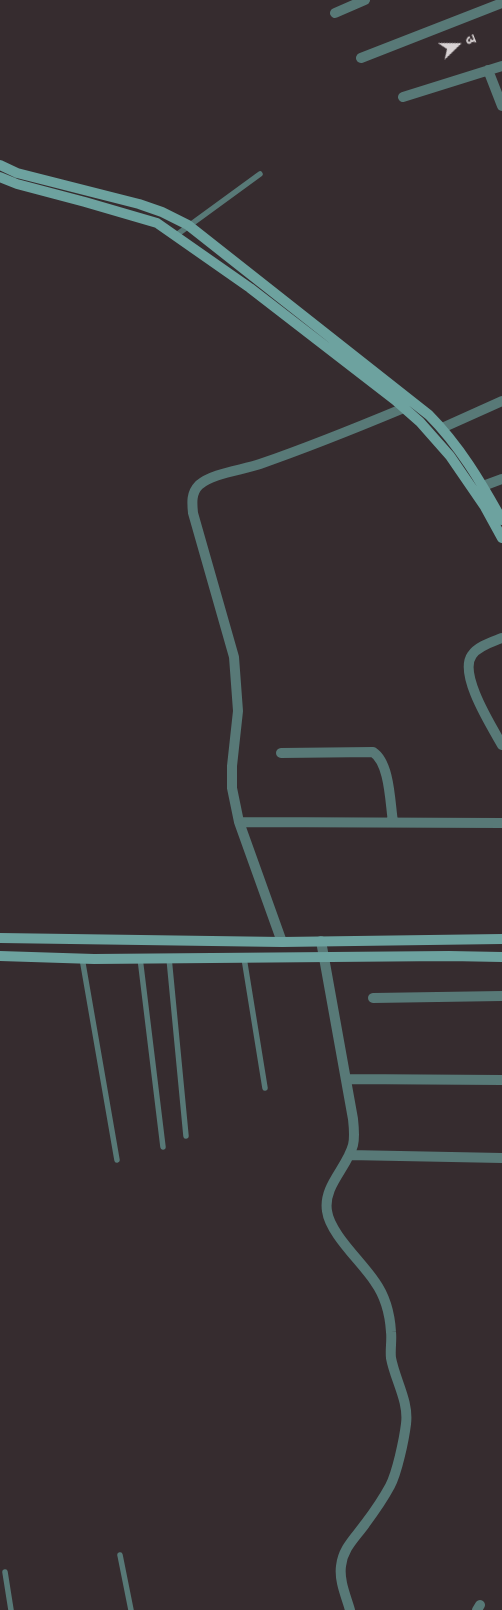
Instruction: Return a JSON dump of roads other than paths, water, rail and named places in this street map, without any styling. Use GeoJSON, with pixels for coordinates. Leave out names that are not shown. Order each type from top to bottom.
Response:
{"type":"FeatureCollection","features":[{"type":"Feature","properties":{"kind":"street"},"geometry":{"type":"LineString","coordinates":[[335,13],[365,0]]}},
{"type":"Feature","properties":{"kind":"street"},"geometry":{"type":"LineString","coordinates":[[361,58],[502,3]]}},
{"type":"Feature","properties":{"kind":"street"},"geometry":{"type":"LineString","coordinates":[[403,98],[502,66]]}},
{"type":"Feature","properties":{"kind":"street"},"geometry":{"type":"LineString","coordinates":[[488,70],[502,106]]}},
{"type":"Feature","properties":{"kind":"street"},"geometry":{"type":"LineString","coordinates":[[0,165],[17,173],[139,204],[162,212],[188,225],[421,408],[442,428],[483,486],[502,520]]}},
{"type":"Feature","properties":{"kind":"street"},"geometry":{"type":"LineString","coordinates":[[0,177],[17,184],[157,223],[250,288],[420,422],[450,456],[485,507],[502,538]]}},
{"type":"Feature","properties":{"kind":"street"},"geometry":{"type":"LineString","coordinates":[[442,428],[502,401]]}},
{"type":"Feature","properties":{"kind":"street"},"geometry":{"type":"LineString","coordinates":[[282,942],[239,822],[232,788],[232,766],[238,711],[237,678],[234,657],[193,513],[192,500],[194,491],[208,478],[253,467],[284,456],[404,408]]}},
{"type":"Feature","properties":{"kind":"street"},"geometry":{"type":"LineString","coordinates":[[483,486],[502,479]]}},
{"type":"Feature","properties":{"kind":"street"},"geometry":{"type":"LineString","coordinates":[[502,638],[476,650],[468,662],[468,672],[474,692],[502,745]]}},
{"type":"Feature","properties":{"kind":"street"},"geometry":{"type":"LineString","coordinates":[[281,753],[373,752],[378,755],[384,765],[393,822]]}},
{"type":"Feature","properties":{"kind":"street"},"geometry":{"type":"LineString","coordinates":[[239,822],[502,822]]}},
{"type":"Feature","properties":{"kind":"street"},"geometry":{"type":"LineString","coordinates":[[0,938],[282,942],[502,939]]}},
{"type":"Feature","properties":{"kind":"street"},"geometry":{"type":"LineString","coordinates":[[321,941],[353,1119],[354,1135],[349,1155],[329,1192],[326,1201],[327,1212],[332,1225],[377,1284],[387,1307],[391,1326],[391,1357],[404,1401],[406,1418],[394,1478],[390,1487],[348,1545],[344,1554],[341,1576],[350,1610]]}},
{"type":"Feature","properties":{"kind":"street"},"geometry":{"type":"LineString","coordinates":[[0,956],[82,958],[502,957]]}},
{"type":"Feature","properties":{"kind":"street"},"geometry":{"type":"LineString","coordinates":[[373,998],[502,996]]}},
{"type":"Feature","properties":{"kind":"street"},"geometry":{"type":"LineString","coordinates":[[346,1079],[502,1080]]}},
{"type":"Feature","properties":{"kind":"street"},"geometry":{"type":"LineString","coordinates":[[349,1155],[502,1158]]}},
{"type":"Feature","properties":{"kind":"lane"},"geometry":{"type":"LineString","coordinates":[[175,236],[260,174]]}},
{"type":"Feature","properties":{"kind":"lane"},"geometry":{"type":"LineString","coordinates":[[82,958],[117,1160]]}},
{"type":"Feature","properties":{"kind":"lane"},"geometry":{"type":"LineString","coordinates":[[140,958],[163,1147]]}},
{"type":"Feature","properties":{"kind":"lane"},"geometry":{"type":"LineString","coordinates":[[169,958],[186,1136]]}},
{"type":"Feature","properties":{"kind":"lane"},"geometry":{"type":"LineString","coordinates":[[244,958],[265,1088]]}},
{"type":"Feature","properties":{"kind":"lane"},"geometry":{"type":"LineString","coordinates":[[120,1555],[131,1610]]}},
{"type":"Feature","properties":{"kind":"lane"},"geometry":{"type":"LineString","coordinates":[[5,1572],[11,1610]]}}]}
